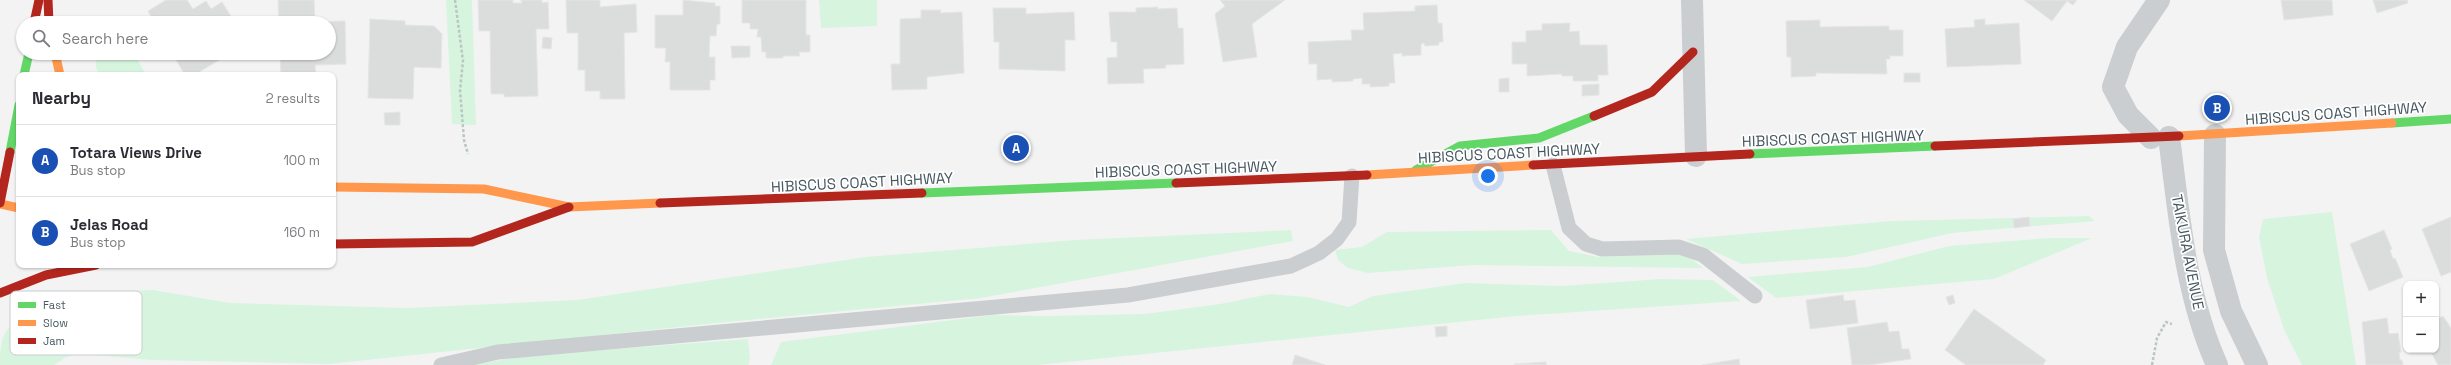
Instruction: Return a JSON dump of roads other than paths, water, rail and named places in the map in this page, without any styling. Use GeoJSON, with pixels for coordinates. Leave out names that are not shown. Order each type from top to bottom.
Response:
{"type":"FeatureCollection","features":[{"type":"Feature","properties":{"kind":"main road"},"geometry":{"type":"LineString","coordinates":[[35,16],[38,0]]}},
{"type":"Feature","properties":{"kind":"main road"},"geometry":{"type":"LineString","coordinates":[[48,0],[49,16]]}},
{"type":"Feature","properties":{"kind":"main road"},"geometry":{"type":"LineString","coordinates":[[1410,173],[1460,146],[1539,138],[1630,102],[1652,92],[1693,52]]}},
{"type":"Feature","properties":{"kind":"main road"},"geometry":{"type":"LineString","coordinates":[[25,72],[27,60]]}},
{"type":"Feature","properties":{"kind":"main road"},"geometry":{"type":"LineString","coordinates":[[57,60],[59,72]]}},
{"type":"Feature","properties":{"kind":"main road","name":"HIBISCUS COAST HIGHWAY"},"geometry":{"type":"LineString","coordinates":[[336,187],[484,189],[569,207],[1352,176],[1696,156],[2160,137],[2451,119]]}},
{"type":"Feature","properties":{"kind":"main road"},"geometry":{"type":"LineString","coordinates":[[16,134],[14,153],[0,204],[16,207]]}},
{"type":"Feature","properties":{"kind":"main road"},"geometry":{"type":"LineString","coordinates":[[0,151],[14,153]]}},
{"type":"Feature","properties":{"kind":"main road","name":"HIBISCUS COAST HIGHWAY"},"geometry":{"type":"LineString","coordinates":[[336,244],[472,242],[569,207]]}},
{"type":"Feature","properties":{"kind":"main road"},"geometry":{"type":"LineString","coordinates":[[0,293],[19,283],[80,268]]}},
{"type":"Feature","properties":{"kind":"street"},"geometry":{"type":"LineString","coordinates":[[1692,0],[1696,156]]}},
{"type":"Feature","properties":{"kind":"street"},"geometry":{"type":"LineString","coordinates":[[2154,5],[2127,47],[2113,87],[2128,115],[2160,137]]}},
{"type":"Feature","properties":{"kind":"street","name":"TAIKURA AVENUE"},"geometry":{"type":"LineString","coordinates":[[2215,134],[2214,250],[2231,310],[2257,365]]}},
{"type":"Feature","properties":{"kind":"street","name":"TAIKURA AVENUE"},"geometry":{"type":"LineString","coordinates":[[2160,137],[2182,242],[2204,334],[2217,365]]}},
{"type":"Feature","properties":{"kind":"lane"},"geometry":{"type":"LineString","coordinates":[[1553,165],[1569,228],[1586,244],[1602,249],[1679,247],[1703,255],[1755,296]]}},
{"type":"Feature","properties":{"kind":"lane"},"geometry":{"type":"LineString","coordinates":[[441,365],[498,352],[1128,295],[1291,266],[1319,253],[1337,239],[1349,222],[1352,176]]}},
{"type":"Feature","properties":{"kind":"place","name":"Jelas Road"},"geometry":{"type":"Point","coordinates":[2217,108]}},
{"type":"Feature","properties":{"kind":"place","name":"Totara Views Drive"},"geometry":{"type":"Point","coordinates":[1016,148]}}]}
